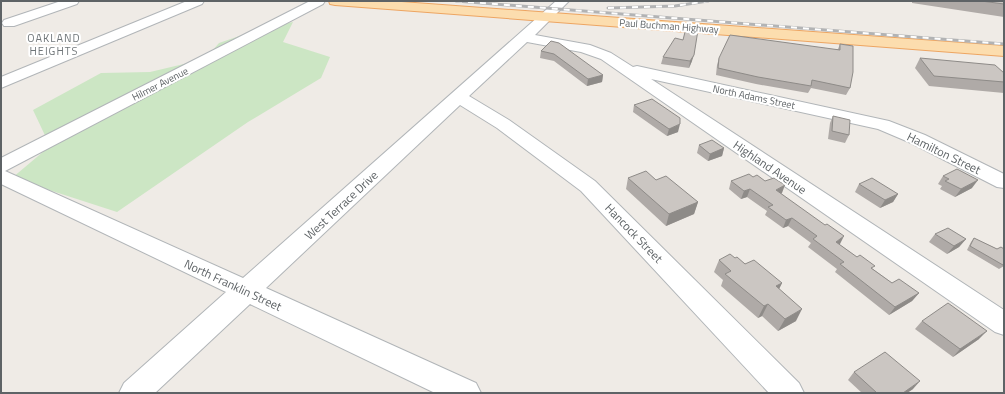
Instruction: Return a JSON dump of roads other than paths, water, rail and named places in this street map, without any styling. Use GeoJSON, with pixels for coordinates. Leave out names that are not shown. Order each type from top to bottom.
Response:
{"type":"FeatureCollection","features":[{"type":"Feature","properties":{"kind":"main road","name":"Paul Buchman Highway"},"geometry":{"type":"LineString","coordinates":[[334,1],[547,16],[1004,52]]}},
{"type":"Feature","properties":{"kind":"street"},"geometry":{"type":"LineString","coordinates":[[9,23],[73,1]]}},
{"type":"Feature","properties":{"kind":"street"},"geometry":{"type":"LineString","coordinates":[[1,83],[198,1]]}},
{"type":"Feature","properties":{"kind":"street","name":"Hilmer Avenue"},"geometry":{"type":"LineString","coordinates":[[1,166],[320,1]]}},
{"type":"Feature","properties":{"kind":"street","name":"West Terrace Drive"},"geometry":{"type":"LineString","coordinates":[[134,393],[525,37],[562,1]]}},
{"type":"Feature","properties":{"kind":"street","name":"Highland Avenue"},"geometry":{"type":"LineString","coordinates":[[525,37],[585,48],[606,56],[1004,324]]}},
{"type":"Feature","properties":{"kind":"street","name":"North Adams Street"},"geometry":{"type":"LineString","coordinates":[[625,68],[883,125]]}},
{"type":"Feature","properties":{"kind":"street","name":"Hancock Street"},"geometry":{"type":"LineString","coordinates":[[458,97],[503,124],[588,186],[789,393]]}},
{"type":"Feature","properties":{"kind":"street","name":"Hamilton Street"},"geometry":{"type":"LineString","coordinates":[[883,125],[918,139],[1004,182]]}},
{"type":"Feature","properties":{"kind":"street","name":"North Franklin Street"},"geometry":{"type":"LineString","coordinates":[[1,176],[466,393]]}},
{"type":"Feature","properties":{"kind":"railway"},"geometry":{"type":"LineString","coordinates":[[456,1],[1004,44]]}},
{"type":"Feature","properties":{"kind":"railway"},"geometry":{"type":"LineString","coordinates":[[608,8],[675,6],[708,1]]}},
{"type":"Feature","properties":{"kind":"district","name":"OAKLAND HEIGHTS"},"geometry":{"type":"Point","coordinates":[54,44]}}]}
